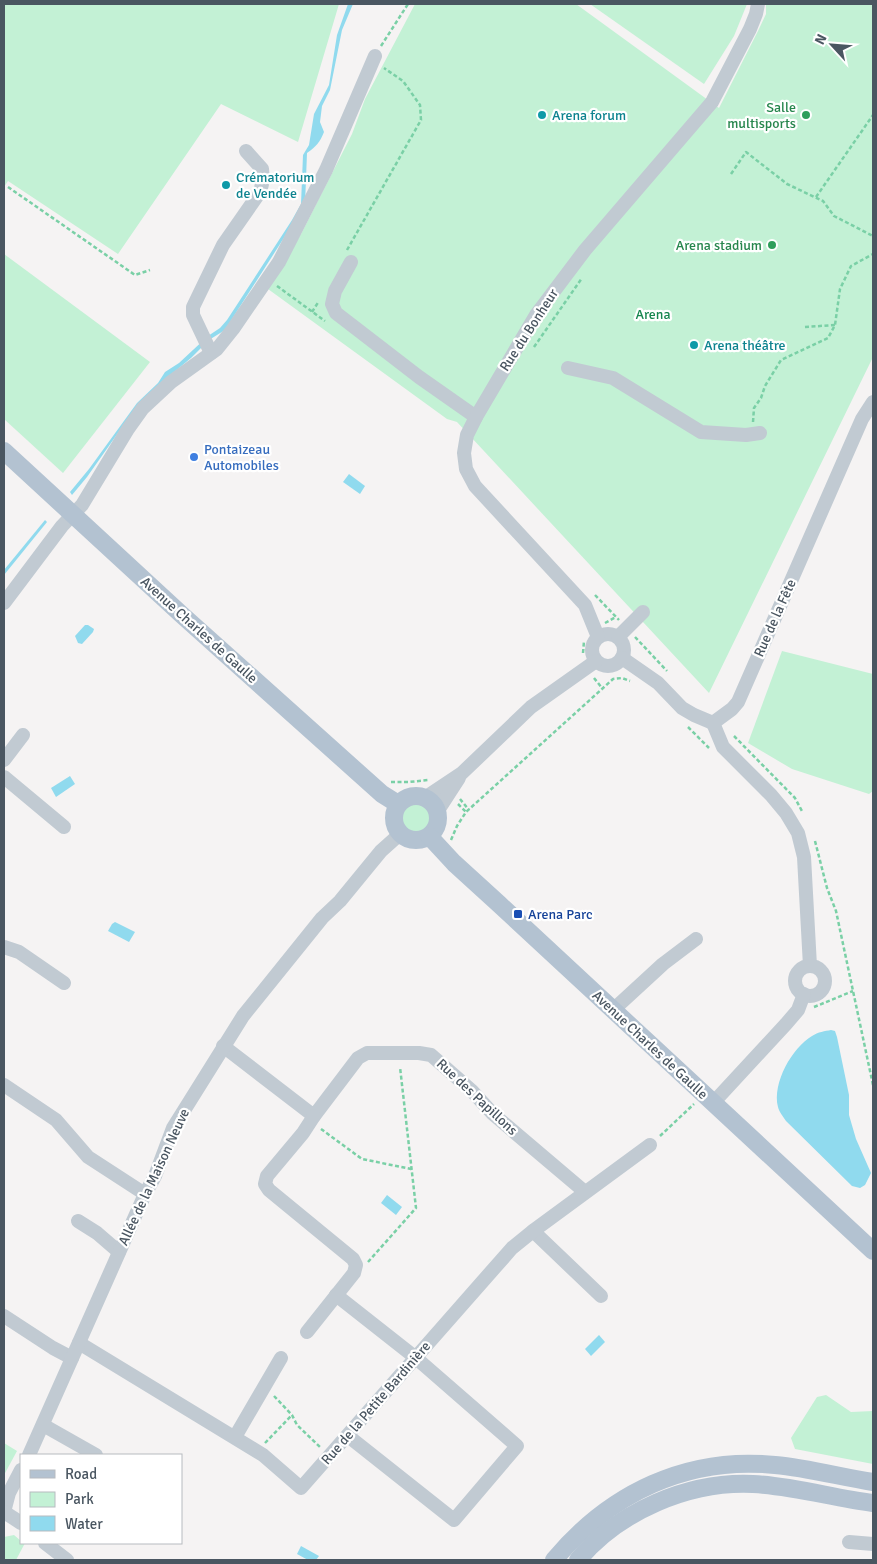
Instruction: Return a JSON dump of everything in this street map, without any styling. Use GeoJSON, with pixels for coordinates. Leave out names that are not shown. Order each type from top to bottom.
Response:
{"type":"FeatureCollection","features":[{"type":"Feature","properties":{"kind":"main road","name":"Avenue Charles de Gaulle"},"geometry":{"type":"LineString","coordinates":[[4,451],[72,515],[382,794],[398,804]]}},
{"type":"Feature","properties":{"kind":"main road"},"geometry":{"type":"LineString","coordinates":[[418,795],[426,797],[429,798],[437,812],[438,823],[430,836],[424,839],[411,840],[400,834],[396,829],[393,816],[398,804],[404,799],[418,795]]}},
{"type":"Feature","properties":{"kind":"main road","name":"Avenue Charles de Gaulle"},"geometry":{"type":"LineString","coordinates":[[430,836],[442,850],[873,1251]]}},
{"type":"Feature","properties":{"kind":"main road"},"geometry":{"type":"LineString","coordinates":[[554,1560],[586,1525],[627,1496],[666,1478],[699,1468],[725,1464],[776,1465],[873,1482]]}},
{"type":"Feature","properties":{"kind":"main road"},"geometry":{"type":"LineString","coordinates":[[578,1560],[599,1539],[637,1513],[679,1494],[706,1488],[751,1484],[768,1485],[873,1503]]}},
{"type":"Feature","properties":{"kind":"street","name":"Rue du Bonheur"},"geometry":{"type":"LineString","coordinates":[[598,637],[585,605],[476,486],[466,470],[464,453],[467,435],[536,315],[586,250],[712,102],[750,29],[758,4]]}},
{"type":"Feature","properties":{"kind":"street"},"geometry":{"type":"LineString","coordinates":[[4,602],[62,526],[82,505],[128,429],[143,408],[209,350],[217,349],[279,262],[326,170],[374,58]]}},
{"type":"Feature","properties":{"kind":"street"},"geometry":{"type":"LineString","coordinates":[[209,350],[193,315],[193,307],[223,245],[260,192],[263,180],[262,169],[246,150]]}},
{"type":"Feature","properties":{"kind":"street"},"geometry":{"type":"LineString","coordinates":[[348,258],[332,304],[336,313],[419,377],[476,417]]}},
{"type":"Feature","properties":{"kind":"street"},"geometry":{"type":"LineString","coordinates":[[568,368],[613,378],[700,432],[746,435],[760,433]]}},
{"type":"Feature","properties":{"kind":"street","name":"Rue de la Fête"},"geometry":{"type":"LineString","coordinates":[[717,720],[738,702],[862,419],[873,402]]}},
{"type":"Feature","properties":{"kind":"street"},"geometry":{"type":"LineString","coordinates":[[622,632],[624,646],[622,658],[611,666],[605,666],[596,661],[593,656],[592,646],[598,637],[622,632],[643,612]]}},
{"type":"Feature","properties":{"kind":"street"},"geometry":{"type":"LineString","coordinates":[[622,658],[658,683],[682,708],[694,715],[717,720],[723,747],[786,812],[798,833],[804,857],[810,966]]}},
{"type":"Feature","properties":{"kind":"street"},"geometry":{"type":"LineString","coordinates":[[426,797],[462,773],[531,706],[596,661]]}},
{"type":"Feature","properties":{"kind":"street"},"geometry":{"type":"LineString","coordinates":[[4,760],[23,735]]}},
{"type":"Feature","properties":{"kind":"street"},"geometry":{"type":"LineString","coordinates":[[437,812],[462,773]]}},
{"type":"Feature","properties":{"kind":"street"},"geometry":{"type":"LineString","coordinates":[[4,777],[64,828]]}},
{"type":"Feature","properties":{"kind":"street","name":"Allée de la Maison Neuve"},"geometry":{"type":"LineString","coordinates":[[30,1454],[119,1252],[155,1176],[173,1128],[243,1016],[322,918],[340,901],[381,851],[400,834]]}},
{"type":"Feature","properties":{"kind":"street"},"geometry":{"type":"LineString","coordinates":[[613,1010],[663,964],[696,939]]}},
{"type":"Feature","properties":{"kind":"street"},"geometry":{"type":"LineString","coordinates":[[4,946],[19,952],[64,983]]}},
{"type":"Feature","properties":{"kind":"street"},"geometry":{"type":"LineString","coordinates":[[810,966],[814,967],[822,972],[824,986],[814,995],[804,994],[797,988],[796,978],[801,970],[810,966]]}},
{"type":"Feature","properties":{"kind":"street"},"geometry":{"type":"LineString","coordinates":[[709,1099],[798,1010],[804,994]]}},
{"type":"Feature","properties":{"kind":"street"},"geometry":{"type":"LineString","coordinates":[[223,1046],[312,1119]]}},
{"type":"Feature","properties":{"kind":"street","name":"Rue des Papillons"},"geometry":{"type":"LineString","coordinates":[[356,1265],[353,1259],[269,1190],[265,1184],[267,1176],[358,1058],[367,1053],[420,1053],[431,1055],[472,1091],[493,1114],[585,1192]]}},
{"type":"Feature","properties":{"kind":"street"},"geometry":{"type":"LineString","coordinates":[[4,1085],[56,1120],[88,1157],[145,1194]]}},
{"type":"Feature","properties":{"kind":"street","name":"Rue de la Petite Bardinière"},"geometry":{"type":"LineString","coordinates":[[79,1343],[263,1455],[301,1488],[501,1259],[533,1231],[650,1144]]}},
{"type":"Feature","properties":{"kind":"street"},"geometry":{"type":"LineString","coordinates":[[78,1221],[97,1233],[119,1252]]}},
{"type":"Feature","properties":{"kind":"street"},"geometry":{"type":"LineString","coordinates":[[533,1231],[601,1296]]}},
{"type":"Feature","properties":{"kind":"street"},"geometry":{"type":"LineString","coordinates":[[307,1332],[354,1272],[356,1265]]}},
{"type":"Feature","properties":{"kind":"street"},"geometry":{"type":"LineString","coordinates":[[336,1295],[416,1358],[517,1446],[454,1520],[348,1436]]}},
{"type":"Feature","properties":{"kind":"street"},"geometry":{"type":"LineString","coordinates":[[4,1316],[72,1358]]}},
{"type":"Feature","properties":{"kind":"street"},"geometry":{"type":"LineString","coordinates":[[234,1437],[281,1358]]}},
{"type":"Feature","properties":{"kind":"street"},"geometry":{"type":"LineString","coordinates":[[43,1425],[94,1454]]}},
{"type":"Feature","properties":{"kind":"street"},"geometry":{"type":"LineString","coordinates":[[20,1472],[9,1493],[4,1512],[20,1522]]}},
{"type":"Feature","properties":{"kind":"street"},"geometry":{"type":"LineString","coordinates":[[849,1542],[873,1544]]}},
{"type":"Feature","properties":{"kind":"street"},"geometry":{"type":"LineString","coordinates":[[46,1544],[67,1560]]}},
{"type":"Feature","properties":{"kind":"path"},"geometry":{"type":"LineString","coordinates":[[348,258],[421,120],[420,105],[404,81],[374,58],[408,4]]}},
{"type":"Feature","properties":{"kind":"path"},"geometry":{"type":"LineString","coordinates":[[816,197],[873,115]]}},
{"type":"Feature","properties":{"kind":"path"},"geometry":{"type":"LineString","coordinates":[[731,174],[746,152],[787,184],[823,201],[834,216],[873,236]]}},
{"type":"Feature","properties":{"kind":"path"},"geometry":{"type":"LineString","coordinates":[[8,187],[136,274],[150,270]]}},
{"type":"Feature","properties":{"kind":"path"},"geometry":{"type":"LineString","coordinates":[[746,435],[753,423],[754,408],[781,360],[828,338],[835,324],[840,289],[851,266],[873,254]]}},
{"type":"Feature","properties":{"kind":"path"},"geometry":{"type":"LineString","coordinates":[[532,350],[583,277]]}},
{"type":"Feature","properties":{"kind":"path"},"geometry":{"type":"LineString","coordinates":[[312,312],[321,296]]}},
{"type":"Feature","properties":{"kind":"path"},"geometry":{"type":"LineString","coordinates":[[805,327],[835,324]]}},
{"type":"Feature","properties":{"kind":"path"},"geometry":{"type":"LineString","coordinates":[[590,590],[622,632],[671,676]]}},
{"type":"Feature","properties":{"kind":"path"},"geometry":{"type":"LineString","coordinates":[[442,850],[450,841],[466,812],[613,679],[622,678],[630,681]]}},
{"type":"Feature","properties":{"kind":"path"},"geometry":{"type":"LineString","coordinates":[[717,720],[728,722],[734,737],[795,798],[807,820]]}},
{"type":"Feature","properties":{"kind":"path"},"geometry":{"type":"LineString","coordinates":[[682,722],[709,748]]}},
{"type":"Feature","properties":{"kind":"path"},"geometry":{"type":"LineString","coordinates":[[813,835],[827,888],[836,912],[873,1085]]}},
{"type":"Feature","properties":{"kind":"path"},"geometry":{"type":"LineString","coordinates":[[798,1010],[807,1010],[853,990]]}},
{"type":"Feature","properties":{"kind":"path"},"geometry":{"type":"LineString","coordinates":[[356,1265],[370,1262],[416,1208],[398,1053]]}},
{"type":"Feature","properties":{"kind":"path"},"geometry":{"type":"LineString","coordinates":[[650,1144],[709,1099]]}},
{"type":"Feature","properties":{"kind":"path"},"geometry":{"type":"LineString","coordinates":[[312,1119],[362,1159],[411,1169]]}},
{"type":"Feature","properties":{"kind":"path"},"geometry":{"type":"LineString","coordinates":[[264,1386],[292,1415],[296,1425],[330,1456]]}},
{"type":"Feature","properties":{"kind":"path"},"geometry":{"type":"LineString","coordinates":[[264,1444],[292,1415]]}},
{"type":"Feature","properties":{"kind":"green space"},"geometry":{"type":"Polygon","coordinates":[[[4,4],[339,4],[298,142],[221,104],[118,254],[8,181],[4,187],[4,4]]]}},
{"type":"Feature","properties":{"kind":"green space","name":"Arena"},"geometry":{"type":"Polygon","coordinates":[[[415,4],[576,4],[719,108],[766,14],[766,4],[873,4],[873,357],[709,693],[457,422],[447,419],[268,289],[301,234],[352,134],[365,99],[415,4]]]}},
{"type":"Feature","properties":{"kind":"green space"},"geometry":{"type":"Polygon","coordinates":[[[590,4],[747,4],[734,36],[704,84],[590,4]]]}},
{"type":"Feature","properties":{"kind":"green space"},"geometry":{"type":"Polygon","coordinates":[[[4,254],[150,362],[63,473],[4,419],[4,254]]]}},
{"type":"Feature","properties":{"kind":"green space"},"geometry":{"type":"Polygon","coordinates":[[[782,651],[873,674],[873,791],[869,794],[792,769],[748,743],[782,651]]]}},
{"type":"Feature","properties":{"kind":"green space"},"geometry":{"type":"Polygon","coordinates":[[[416,804],[426,808],[430,818],[426,828],[416,832],[406,828],[402,818],[406,808],[416,804]]]}},
{"type":"Feature","properties":{"kind":"green space"},"geometry":{"type":"Polygon","coordinates":[[[826,1395],[851,1412],[873,1411],[873,1464],[795,1449],[791,1438],[817,1397],[826,1395]]]}},
{"type":"Feature","properties":{"kind":"green space"},"geometry":{"type":"Polygon","coordinates":[[[4,1443],[17,1451],[4,1475],[4,1443]]]}},
{"type":"Feature","properties":{"kind":"green space"},"geometry":{"type":"Polygon","coordinates":[[[14,1535],[20,1540],[20,1544],[24,1544],[16,1560],[4,1560],[4,1537],[14,1535]]]}},
{"type":"Feature","properties":{"kind":"water"},"geometry":{"type":"Polygon","coordinates":[[[348,4],[353,4],[342,30],[330,90],[322,106],[320,122],[324,132],[313,149],[307,153],[305,205],[225,330],[209,340],[167,378],[130,416],[72,495],[70,492],[137,403],[158,383],[165,372],[179,363],[227,320],[301,204],[303,155],[309,145],[314,114],[329,85],[337,35],[348,4]]]}},
{"type":"Feature","properties":{"kind":"water"},"geometry":{"type":"Polygon","coordinates":[[[349,474],[365,486],[360,494],[343,482],[349,474]]]}},
{"type":"Feature","properties":{"kind":"water"},"geometry":{"type":"Polygon","coordinates":[[[45,520],[47,522],[4,575],[4,570],[45,520]]]}},
{"type":"Feature","properties":{"kind":"water"},"geometry":{"type":"Polygon","coordinates":[[[85,625],[94,629],[93,632],[82,644],[78,643],[75,636],[85,625]]]}},
{"type":"Feature","properties":{"kind":"water"},"geometry":{"type":"Polygon","coordinates":[[[70,776],[75,784],[56,797],[51,788],[70,776]]]}},
{"type":"Feature","properties":{"kind":"water"},"geometry":{"type":"Polygon","coordinates":[[[115,922],[135,932],[129,942],[108,931],[115,922]]]}},
{"type":"Feature","properties":{"kind":"water"},"geometry":{"type":"Polygon","coordinates":[[[831,1030],[835,1031],[837,1037],[849,1095],[849,1115],[856,1139],[871,1173],[865,1185],[860,1188],[852,1186],[786,1121],[778,1107],[778,1087],[785,1067],[791,1057],[812,1036],[831,1030]]]}},
{"type":"Feature","properties":{"kind":"water"},"geometry":{"type":"Polygon","coordinates":[[[387,1195],[402,1207],[396,1215],[381,1203],[387,1195]]]}},
{"type":"Feature","properties":{"kind":"water"},"geometry":{"type":"Polygon","coordinates":[[[599,1335],[605,1342],[591,1356],[585,1349],[599,1335]]]}},
{"type":"Feature","properties":{"kind":"water"},"geometry":{"type":"Polygon","coordinates":[[[301,1546],[319,1556],[316,1560],[308,1560],[297,1554],[301,1546]]]}},
{"type":"Feature","properties":{"kind":"place","name":"Arena forum"},"geometry":{"type":"Point","coordinates":[542,115]}},
{"type":"Feature","properties":{"kind":"place","name":"Salle multisports"},"geometry":{"type":"Point","coordinates":[806,115]}},
{"type":"Feature","properties":{"kind":"place","name":"Crématorium de Vendée"},"geometry":{"type":"Point","coordinates":[226,185]}},
{"type":"Feature","properties":{"kind":"place","name":"Arena stadium"},"geometry":{"type":"Point","coordinates":[772,245]}},
{"type":"Feature","properties":{"kind":"place","name":"Arena théâtre"},"geometry":{"type":"Point","coordinates":[694,345]}},
{"type":"Feature","properties":{"kind":"place","name":"Pontaizeau Automobiles"},"geometry":{"type":"Point","coordinates":[194,457]}},
{"type":"Feature","properties":{"kind":"place","name":"Arena Parc"},"geometry":{"type":"Point","coordinates":[518,914]}}]}
